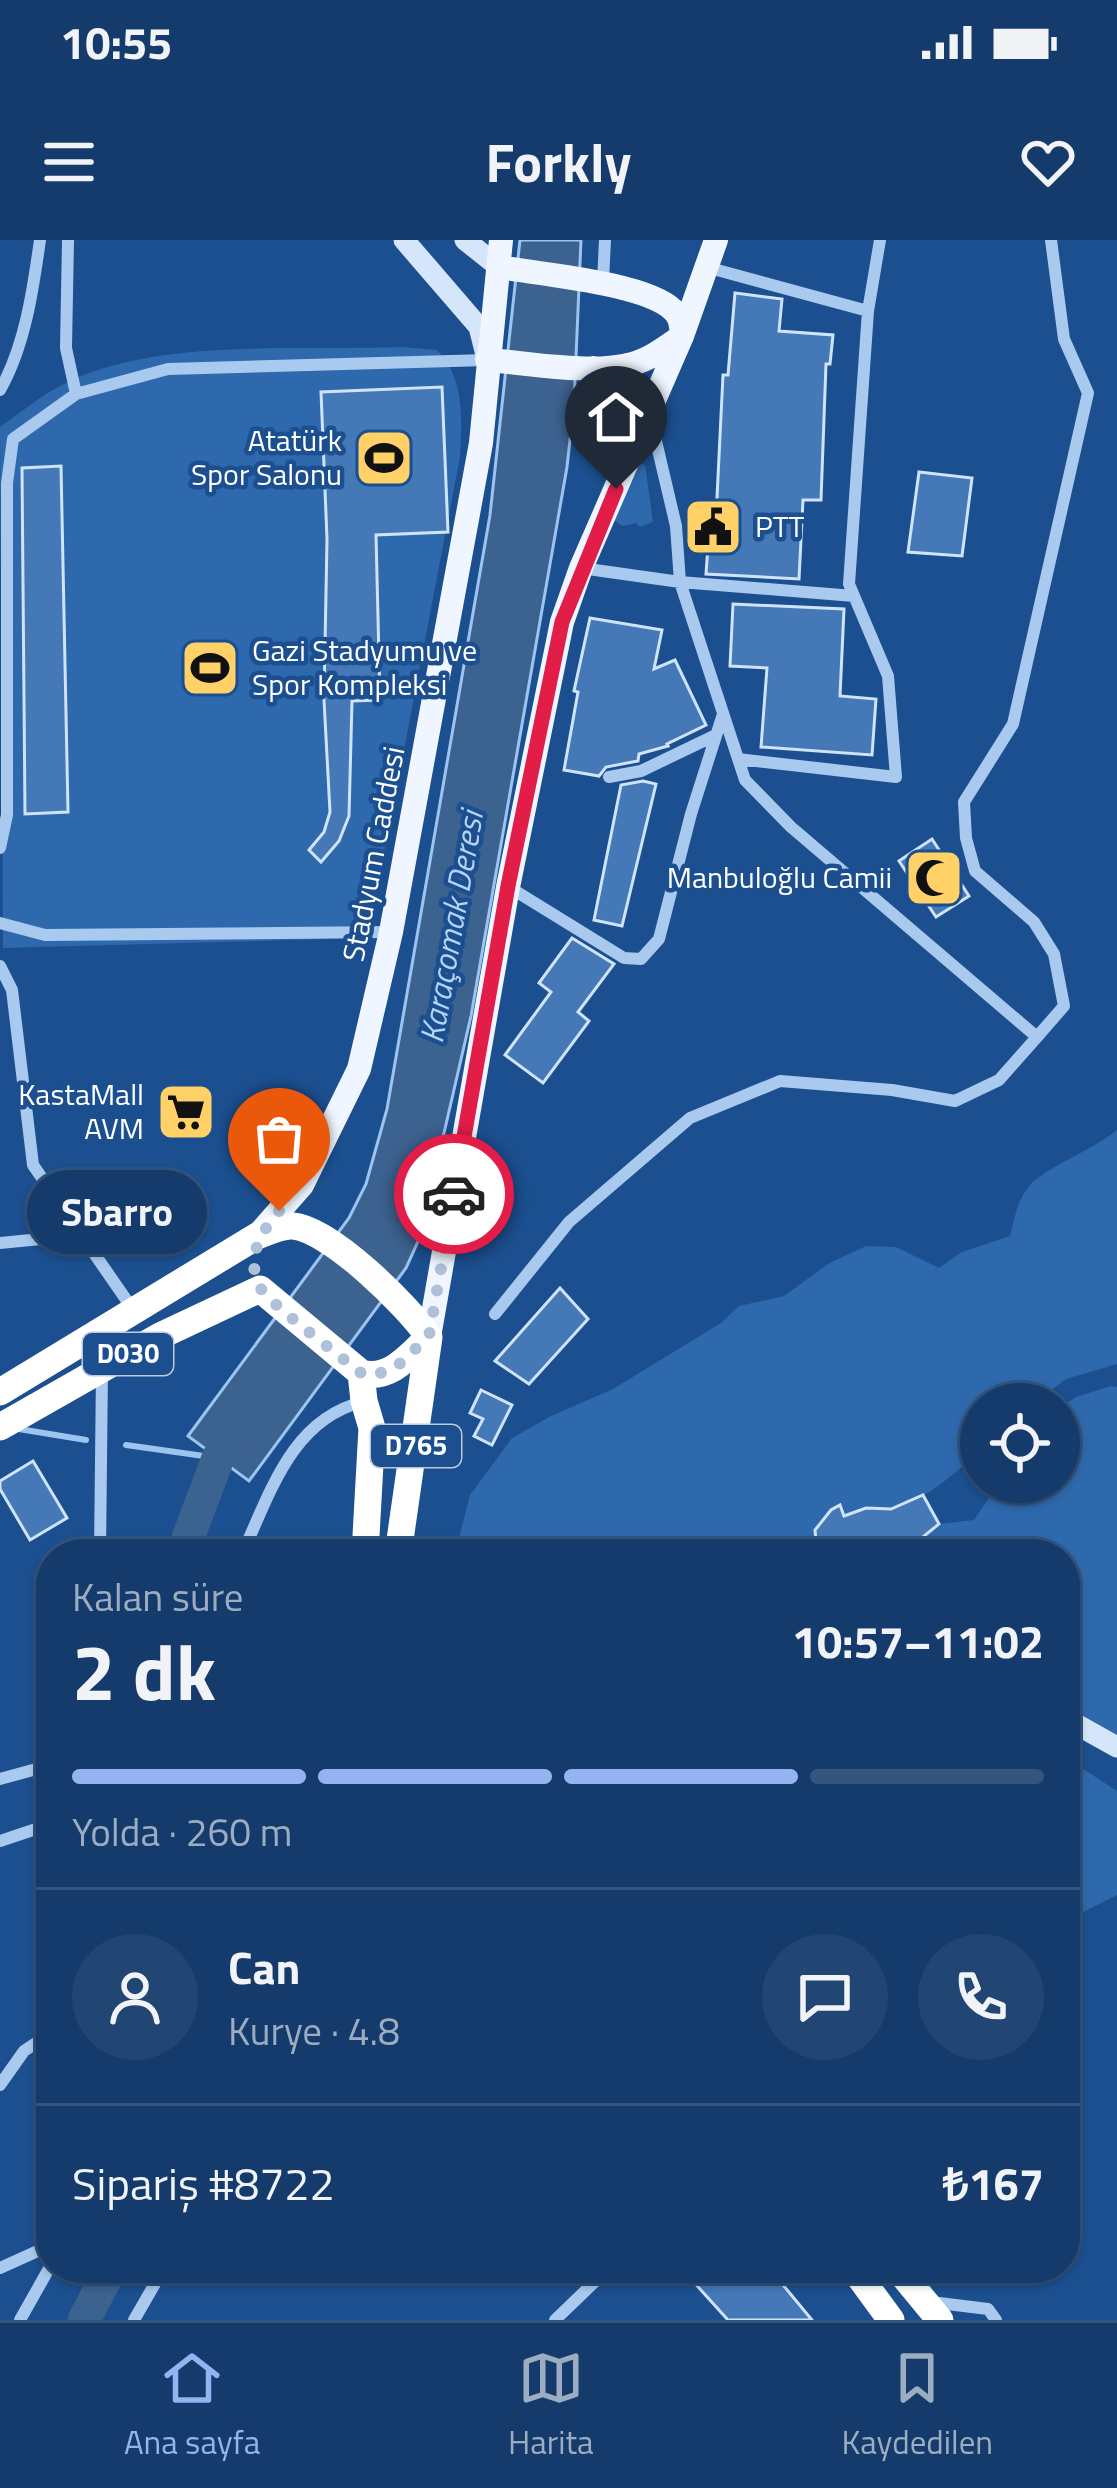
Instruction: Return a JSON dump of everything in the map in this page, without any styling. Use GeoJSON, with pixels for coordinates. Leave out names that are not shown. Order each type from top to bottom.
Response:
{"type":"FeatureCollection","features":[{"type":"Feature","properties":{"kind":"highway"},"geometry":{"type":"LineString","coordinates":[[0,1392],[257,1236],[289,1225],[314,1232],[394,1294],[429,1336],[394,1369],[370,1376],[362,1387],[260,1289],[255,1268],[257,1236]]}},
{"type":"Feature","properties":{"kind":"highway","name":"D030"},"geometry":{"type":"LineString","coordinates":[[0,1427],[160,1336],[260,1289]]}},
{"type":"Feature","properties":{"kind":"highway","name":"D765"},"geometry":{"type":"LineString","coordinates":[[400,1539],[429,1336]]}},
{"type":"Feature","properties":{"kind":"highway","name":"D765"},"geometry":{"type":"LineString","coordinates":[[362,1387],[372,1428],[366,1539]]}},
{"type":"Feature","properties":{"kind":"highway"},"geometry":{"type":"LineString","coordinates":[[864,2283],[891,2320]]}},
{"type":"Feature","properties":{"kind":"highway"},"geometry":{"type":"LineString","coordinates":[[910,2283],[934,2311]]}},
{"type":"Feature","properties":{"kind":"main road"},"geometry":{"type":"LineString","coordinates":[[404,240],[479,327],[487,360],[629,365],[654,356],[682,336]]}},
{"type":"Feature","properties":{"kind":"main road"},"geometry":{"type":"LineString","coordinates":[[465,240],[499,267],[595,283],[663,303],[681,321],[682,336]]}},
{"type":"Feature","properties":{"kind":"main road","name":"Stadyum Caddesi"},"geometry":{"type":"LineString","coordinates":[[257,1236],[302,1186],[359,1069],[391,932],[481,443],[501,240]]}},
{"type":"Feature","properties":{"kind":"main road"},"geometry":{"type":"LineString","coordinates":[[429,1336],[508,886],[562,622],[682,336],[716,240]]}},
{"type":"Feature","properties":{"kind":"main road"},"geometry":{"type":"LineString","coordinates":[[587,367],[650,412]]}},
{"type":"Feature","properties":{"kind":"main road"},"geometry":{"type":"LineString","coordinates":[[1080,1726],[1117,1747]]}},
{"type":"Feature","properties":{"kind":"street"},"geometry":{"type":"LineString","coordinates":[[0,391],[11,370],[34,286],[40,240]]}},
{"type":"Feature","properties":{"kind":"street"},"geometry":{"type":"LineString","coordinates":[[68,240],[66,348],[76,394]]}},
{"type":"Feature","properties":{"kind":"street"},"geometry":{"type":"LineString","coordinates":[[595,283],[605,240]]}},
{"type":"Feature","properties":{"kind":"street"},"geometry":{"type":"LineString","coordinates":[[738,759],[896,778],[888,676],[849,584],[868,311],[880,240]]}},
{"type":"Feature","properties":{"kind":"street"},"geometry":{"type":"LineString","coordinates":[[495,1314],[569,1222],[690,1118],[780,1081],[892,1090],[955,1101],[999,1080],[1064,1006],[1054,954],[1034,922],[975,872],[966,838],[964,802],[1013,724],[1088,393],[1064,339],[1051,240]]}},
{"type":"Feature","properties":{"kind":"street"},"geometry":{"type":"LineString","coordinates":[[706,267],[868,311]]}},
{"type":"Feature","properties":{"kind":"street"},"geometry":{"type":"LineString","coordinates":[[0,848],[7,814],[7,483],[13,439],[76,394],[168,369],[487,360]]}},
{"type":"Feature","properties":{"kind":"street"},"geometry":{"type":"LineString","coordinates":[[650,412],[676,526],[680,582],[745,780],[791,827],[1037,1037]]}},
{"type":"Feature","properties":{"kind":"street"},"geometry":{"type":"LineString","coordinates":[[581,568],[680,582],[854,596]]}},
{"type":"Feature","properties":{"kind":"street"},"geometry":{"type":"LineString","coordinates":[[508,886],[625,958],[641,959],[659,938],[722,716]]}},
{"type":"Feature","properties":{"kind":"street"},"geometry":{"type":"LineString","coordinates":[[609,777],[641,771],[716,735]]}},
{"type":"Feature","properties":{"kind":"street"},"geometry":{"type":"LineString","coordinates":[[0,923],[45,935],[391,932]]}},
{"type":"Feature","properties":{"kind":"street"},"geometry":{"type":"LineString","coordinates":[[0,966],[12,990],[33,1165],[135,1312]]}},
{"type":"Feature","properties":{"kind":"street"},"geometry":{"type":"LineString","coordinates":[[0,1243],[81,1235]]}},
{"type":"Feature","properties":{"kind":"street"},"geometry":{"type":"LineString","coordinates":[[100,1539],[102,1369]]}},
{"type":"Feature","properties":{"kind":"street"},"geometry":{"type":"LineString","coordinates":[[249,1539],[290,1451],[362,1387]]}},
{"type":"Feature","properties":{"kind":"street"},"geometry":{"type":"LineString","coordinates":[[0,1779],[36,1770]]}},
{"type":"Feature","properties":{"kind":"street"},"geometry":{"type":"LineString","coordinates":[[0,1841],[36,1829]]}},
{"type":"Feature","properties":{"kind":"street"},"geometry":{"type":"LineString","coordinates":[[0,2085],[24,2051],[36,2043]]}},
{"type":"Feature","properties":{"kind":"street"},"geometry":{"type":"LineString","coordinates":[[0,2268],[36,2252]]}},
{"type":"Feature","properties":{"kind":"street"},"geometry":{"type":"LineString","coordinates":[[20,2320],[41,2283]]}},
{"type":"Feature","properties":{"kind":"street"},"geometry":{"type":"LineString","coordinates":[[134,2320],[155,2283]]}},
{"type":"Feature","properties":{"kind":"street"},"geometry":{"type":"LineString","coordinates":[[555,2320],[593,2283]]}},
{"type":"Feature","properties":{"kind":"street"},"geometry":{"type":"LineString","coordinates":[[934,2311],[988,2309],[997,2320]]}},
{"type":"Feature","properties":{"kind":"shaded area","name":"Gazi Stadyumu ve Spor Kompleksi"},"geometry":{"type":"Polygon","coordinates":[[[228,350],[437,350],[453,374],[461,414],[460,457],[368,938],[3,948],[0,427],[62,385],[139,359],[228,350]]]}},
{"type":"Feature","properties":{"kind":"shaded area"},"geometry":{"type":"Polygon","coordinates":[[[637,462],[645,465],[653,522],[622,526],[611,518],[637,462]]]}},
{"type":"Feature","properties":{"kind":"shaded area"},"geometry":{"type":"Polygon","coordinates":[[[1117,1130],[1117,1364],[1061,1383],[960,1383],[960,1468],[927,1493],[891,1509],[844,1516],[840,1506],[821,1520],[816,1539],[459,1539],[470,1495],[512,1438],[613,1389],[721,1323],[739,1306],[784,1296],[828,1264],[866,1246],[896,1247],[939,1268],[962,1252],[1010,1236],[1028,1187],[1117,1130]]]}},
{"type":"Feature","properties":{"kind":"shaded area"},"geometry":{"type":"Polygon","coordinates":[[[1117,1387],[1117,1746],[1080,1727],[1080,1539],[920,1539],[939,1524],[974,1520],[986,1503],[1080,1503],[1080,1396],[1117,1387]]]}},
{"type":"Feature","properties":{"kind":"shaded area"},"geometry":{"type":"Polygon","coordinates":[[[1080,1767],[1117,1791],[1117,1895],[1080,1914],[1080,1767]]]}},
{"type":"Feature","properties":{"kind":"water"},"geometry":{"type":"Polygon","coordinates":[[[520,240],[581,240],[574,404],[471,1016],[420,1237],[406,1268],[249,1481],[188,1436],[349,1218],[366,1184],[387,1109],[490,515],[520,240]]]}},
{"type":"Feature","properties":{"kind":"building"},"geometry":{"type":"Polygon","coordinates":[[[735,293],[782,299],[779,331],[833,335],[830,364],[826,364],[821,500],[803,500],[799,579],[706,574],[710,517],[716,518],[723,375],[728,375],[735,293]]]}},
{"type":"Feature","properties":{"kind":"building"},"geometry":{"type":"Polygon","coordinates":[[[442,387],[448,532],[376,535],[380,700],[352,701],[349,816],[339,841],[321,862],[309,850],[324,832],[330,812],[321,392],[442,387]]]}},
{"type":"Feature","properties":{"kind":"building"},"geometry":{"type":"Polygon","coordinates":[[[61,466],[68,812],[25,814],[22,468],[61,466]]]}},
{"type":"Feature","properties":{"kind":"building"},"geometry":{"type":"Polygon","coordinates":[[[919,472],[972,478],[962,556],[908,552],[919,472]]]}},
{"type":"Feature","properties":{"kind":"building"},"geometry":{"type":"Polygon","coordinates":[[[733,604],[844,609],[840,696],[876,699],[872,755],[761,747],[767,668],[730,666],[733,604]]]}},
{"type":"Feature","properties":{"kind":"building"},"geometry":{"type":"Polygon","coordinates":[[[590,618],[662,630],[654,669],[675,660],[706,725],[668,746],[639,754],[638,761],[606,767],[599,776],[564,770],[590,618]]]}},
{"type":"Feature","properties":{"kind":"building"},"geometry":{"type":"Polygon","coordinates":[[[656,784],[622,926],[594,920],[621,785],[656,784]]]}},
{"type":"Feature","properties":{"kind":"building","name":"Manbuloğlu Camii"},"geometry":{"type":"Polygon","coordinates":[[[932,839],[969,896],[936,917],[899,861],[932,839]]]}},
{"type":"Feature","properties":{"kind":"building"},"geometry":{"type":"Polygon","coordinates":[[[572,938],[614,964],[578,1012],[589,1021],[543,1083],[505,1055],[551,992],[539,983],[572,938]]]}},
{"type":"Feature","properties":{"kind":"building"},"geometry":{"type":"Polygon","coordinates":[[[560,1288],[588,1319],[529,1384],[495,1361],[560,1288]]]}},
{"type":"Feature","properties":{"kind":"building"},"geometry":{"type":"Polygon","coordinates":[[[481,1390],[512,1405],[492,1445],[474,1436],[483,1419],[470,1413],[481,1390]]]}},
{"type":"Feature","properties":{"kind":"building"},"geometry":{"type":"Polygon","coordinates":[[[33,1461],[67,1518],[30,1540],[0,1489],[0,1481],[33,1461]]]}},
{"type":"Feature","properties":{"kind":"building"},"geometry":{"type":"Polygon","coordinates":[[[923,1495],[939,1524],[920,1539],[816,1539],[815,1530],[840,1505],[844,1516],[866,1508],[891,1509],[923,1495]]]}},
{"type":"Feature","properties":{"kind":"building"},"geometry":{"type":"Polygon","coordinates":[[[695,2283],[781,2283],[812,2320],[728,2320],[695,2283]]]}},
{"type":"Feature","properties":{"kind":"waterway","name":"Karaçomak Deresi"},"geometry":{"type":"LineString","coordinates":[[188,1539],[218,1458],[246,1421]]}},
{"type":"Feature","properties":{"kind":"waterway"},"geometry":{"type":"LineString","coordinates":[[19,1429],[86,1440]]}},
{"type":"Feature","properties":{"kind":"waterway"},"geometry":{"type":"LineString","coordinates":[[126,1445],[218,1458]]}},
{"type":"Feature","properties":{"kind":"waterway","name":"Karaçomak Deresi"},"geometry":{"type":"LineString","coordinates":[[84,2320],[103,2283]]}},
{"type":"Feature","properties":{"kind":"way so far"},"geometry":{"type":"LineString","coordinates":[[279,1211],[257,1236],[255,1268],[260,1289],[370,1376],[394,1369],[429,1336],[454,1194]]}},
{"type":"Feature","properties":{"kind":"place","name":"Atatürk Spor Salonu"},"geometry":{"type":"Point","coordinates":[384,458]}},
{"type":"Feature","properties":{"kind":"place","name":"PTT"},"geometry":{"type":"Point","coordinates":[713,527]}},
{"type":"Feature","properties":{"kind":"place","name":"Gazi Stadyumu ve Spor Kompleksi"},"geometry":{"type":"Point","coordinates":[210,668]}},
{"type":"Feature","properties":{"kind":"place","name":"Manbuloğlu Camii"},"geometry":{"type":"Point","coordinates":[934,878]}},
{"type":"Feature","properties":{"kind":"place","name":"KastaMall AVM"},"geometry":{"type":"Point","coordinates":[186,1112]}},
{"type":"Feature","properties":{"kind":"place","name":"Sbarro"},"geometry":{"type":"Point","coordinates":[279,1211]}},
{"type":"Feature","properties":{"kind":"route"},"geometry":{"type":"LineString","coordinates":[[454,1194],[508,886],[562,622],[616,489]]}}]}
